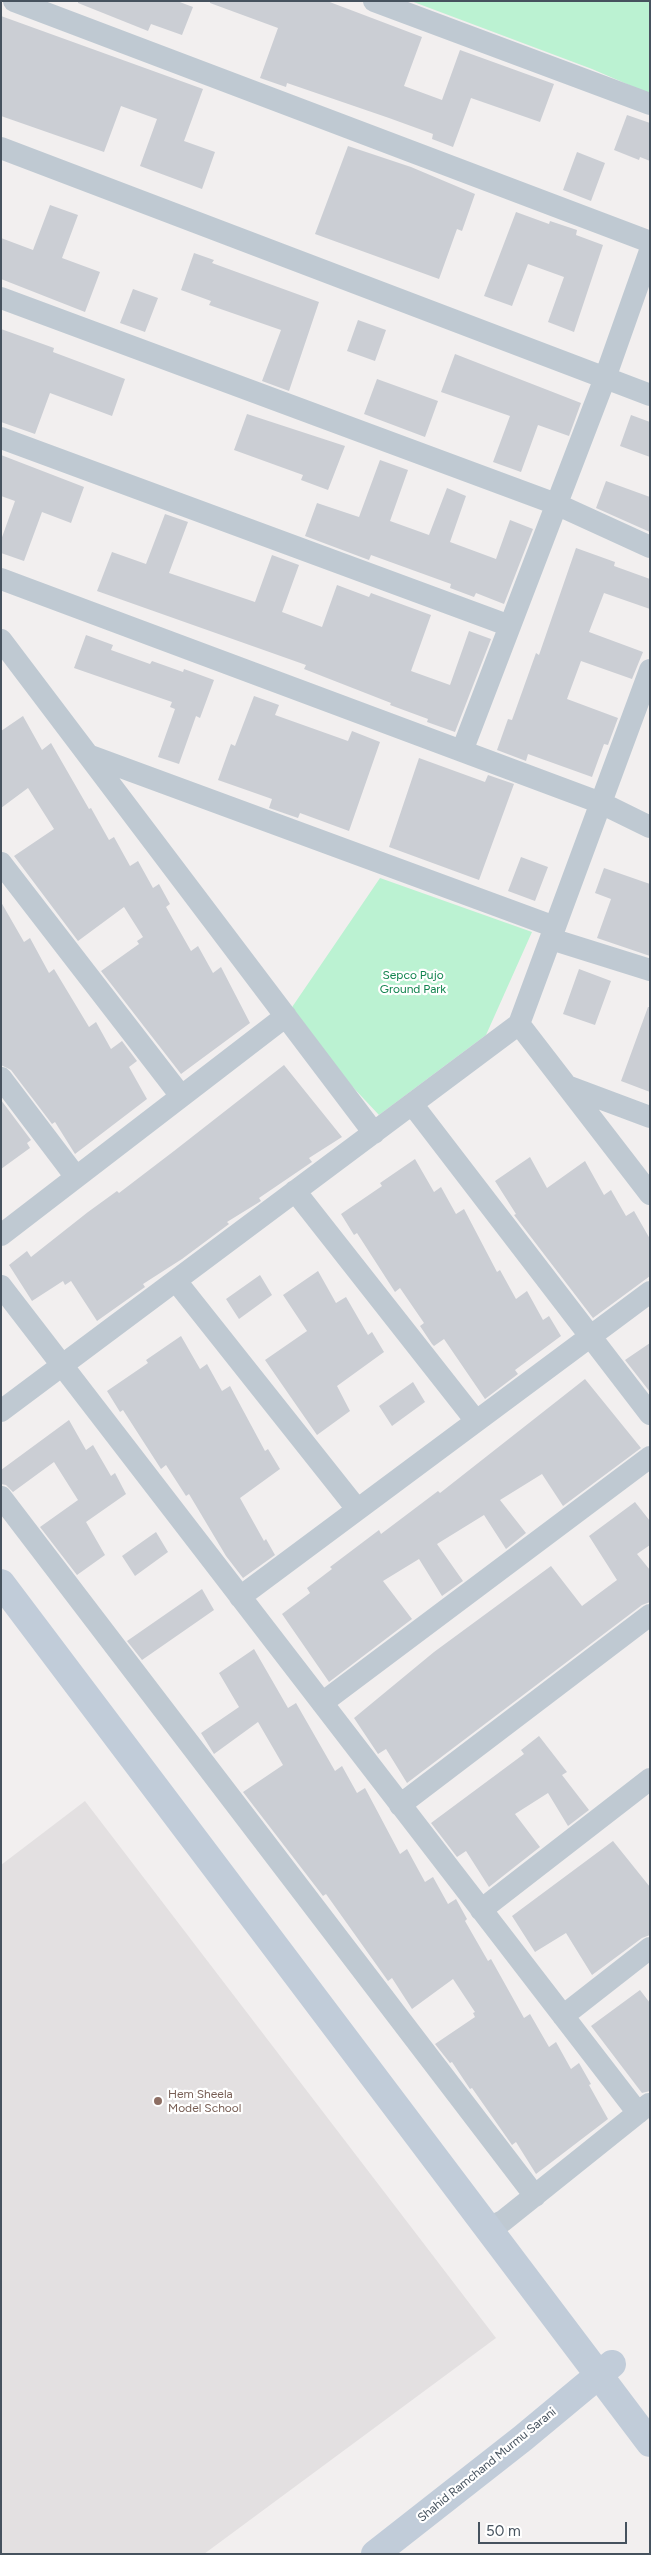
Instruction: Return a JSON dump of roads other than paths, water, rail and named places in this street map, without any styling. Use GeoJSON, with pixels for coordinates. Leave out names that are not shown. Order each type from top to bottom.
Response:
{"type":"FeatureCollection","features":[{"type":"Feature","properties":{"kind":"street"},"geometry":{"type":"LineString","coordinates":[[14,1],[650,242]]}},
{"type":"Feature","properties":{"kind":"street"},"geometry":{"type":"LineString","coordinates":[[374,1],[650,104]]}},
{"type":"Feature","properties":{"kind":"street"},"geometry":{"type":"LineString","coordinates":[[1,148],[650,395]]}},
{"type":"Feature","properties":{"kind":"street"},"geometry":{"type":"LineString","coordinates":[[462,751],[604,378],[650,251]]}},
{"type":"Feature","properties":{"kind":"street"},"geometry":{"type":"LineString","coordinates":[[1,298],[556,504],[650,547]]}},
{"type":"Feature","properties":{"kind":"street"},"geometry":{"type":"LineString","coordinates":[[1,438],[510,626]]}},
{"type":"Feature","properties":{"kind":"street"},"geometry":{"type":"LineString","coordinates":[[1,579],[601,803],[650,827]]}},
{"type":"Feature","properties":{"kind":"street"},"geometry":{"type":"LineString","coordinates":[[1,640],[374,1133]]}},
{"type":"Feature","properties":{"kind":"street"},"geometry":{"type":"LineString","coordinates":[[1,1411],[519,1024],[650,670]]}},
{"type":"Feature","properties":{"kind":"street"},"geometry":{"type":"LineString","coordinates":[[88,755],[650,970]]}},
{"type":"Feature","properties":{"kind":"street"},"geometry":{"type":"LineString","coordinates":[[1,863],[182,1096]]}},
{"type":"Feature","properties":{"kind":"street"},"geometry":{"type":"LineString","coordinates":[[1,1235],[286,1016]]}},
{"type":"Feature","properties":{"kind":"street"},"geometry":{"type":"LineString","coordinates":[[519,1024],[650,1194]]}},
{"type":"Feature","properties":{"kind":"street"},"geometry":{"type":"LineString","coordinates":[[1,1078],[76,1177]]}},
{"type":"Feature","properties":{"kind":"street"},"geometry":{"type":"LineString","coordinates":[[566,1085],[650,1117]]}},
{"type":"Feature","properties":{"kind":"street"},"geometry":{"type":"LineString","coordinates":[[412,1104],[650,1414]]}},
{"type":"Feature","properties":{"kind":"street"},"geometry":{"type":"LineString","coordinates":[[296,1192],[476,1421]]}},
{"type":"Feature","properties":{"kind":"street"},"geometry":{"type":"LineString","coordinates":[[176,1281],[358,1509]]}},
{"type":"Feature","properties":{"kind":"street"},"geometry":{"type":"LineString","coordinates":[[1,1286],[563,2016],[644,2109],[495,2225]]}},
{"type":"Feature","properties":{"kind":"street"},"geometry":{"type":"LineString","coordinates":[[240,1597],[650,1292]]}},
{"type":"Feature","properties":{"kind":"street"},"geometry":{"type":"LineString","coordinates":[[322,1703],[650,1458]]}},
{"type":"Feature","properties":{"kind":"street"},"geometry":{"type":"LineString","coordinates":[[1,1497],[534,2196]]}},
{"type":"Feature","properties":{"kind":"street"},"geometry":{"type":"LineString","coordinates":[[1,1561],[495,2225]]}},
{"type":"Feature","properties":{"kind":"street"},"geometry":{"type":"LineString","coordinates":[[1,1583],[605,2370],[650,2443]]}},
{"type":"Feature","properties":{"kind":"street"},"geometry":{"type":"LineString","coordinates":[[400,1805],[650,1615]]}},
{"type":"Feature","properties":{"kind":"street"},"geometry":{"type":"LineString","coordinates":[[481,1910],[650,1779]]}},
{"type":"Feature","properties":{"kind":"street"},"geometry":{"type":"LineString","coordinates":[[563,2016],[650,1948]]}},
{"type":"Feature","properties":{"kind":"street"},"geometry":{"type":"LineString","coordinates":[[605,2370],[650,2414]]}},
{"type":"Feature","properties":{"kind":"street","name":"Shahid Ramchand Murmu Sarani"},"geometry":{"type":"LineString","coordinates":[[375,2554],[605,2370]]}},
{"type":"Feature","properties":{"kind":"place","name":"Hem Sheela Model School"},"geometry":{"type":"Point","coordinates":[158,2101]}},
{"type":"Feature","properties":{"kind":"park label","name":"Sepco Pujo Ground Park"},"geometry":{"type":"Point","coordinates":[413,982]}}]}
